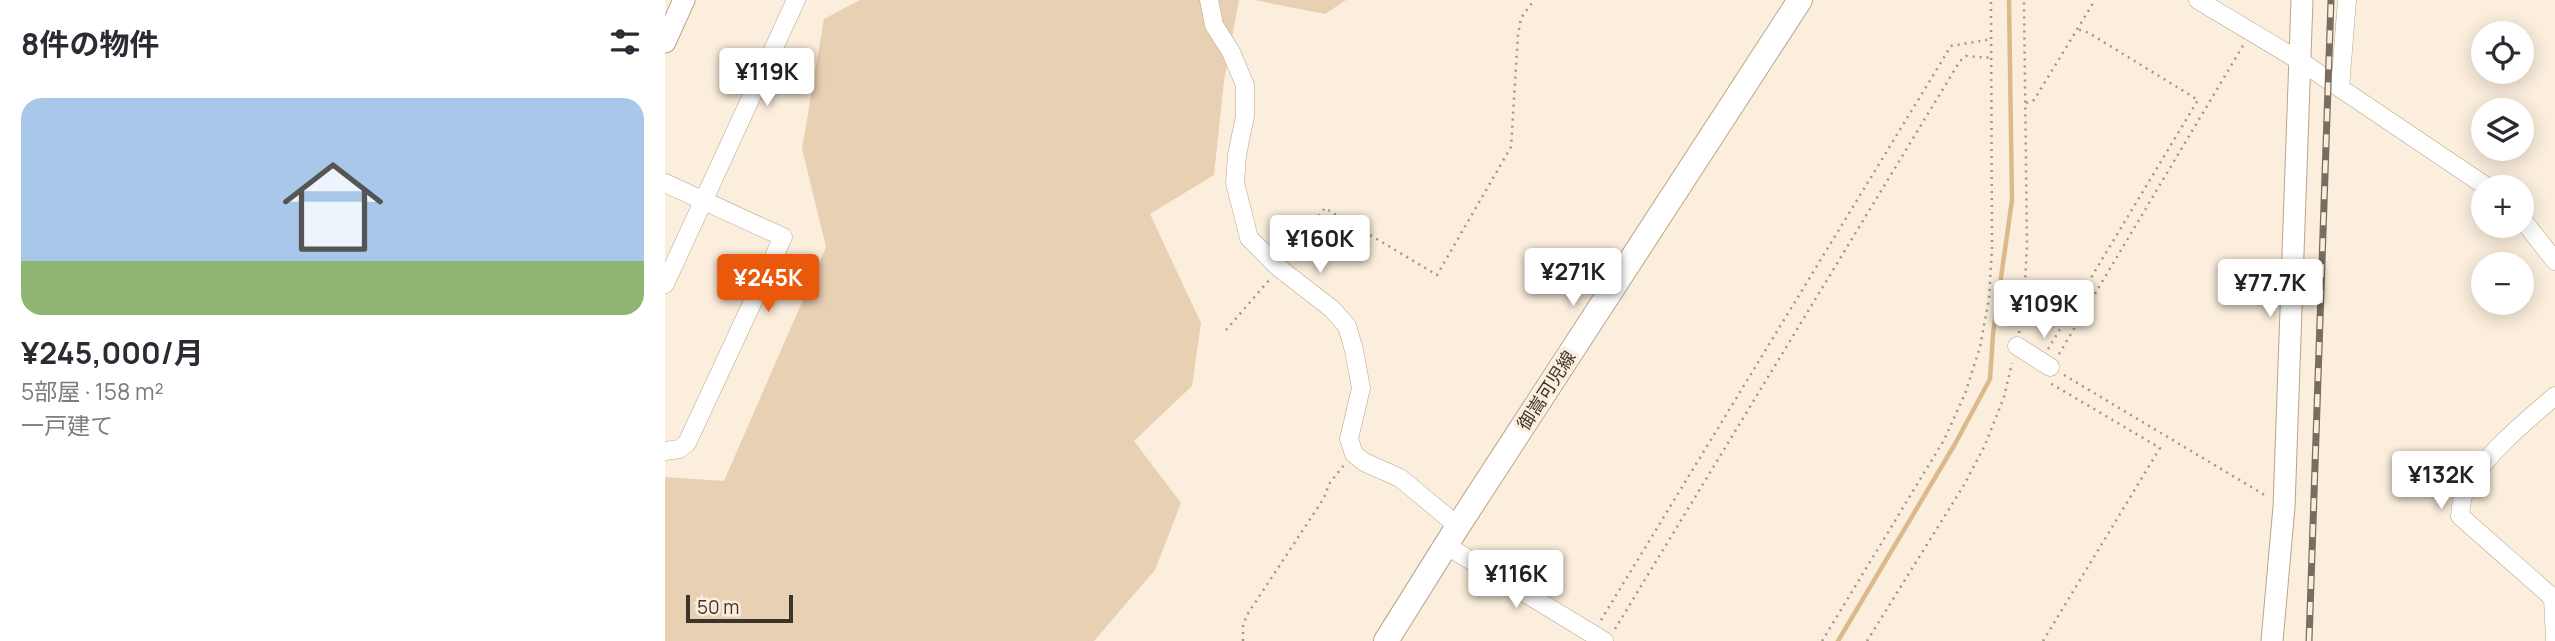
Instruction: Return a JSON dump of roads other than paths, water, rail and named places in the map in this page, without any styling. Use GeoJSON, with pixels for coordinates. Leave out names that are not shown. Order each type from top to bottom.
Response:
{"type":"FeatureCollection","features":[{"type":"Feature","properties":{"kind":"main road","name":"御嵩可児線"},"geometry":{"type":"LineString","coordinates":[[1386,641],[1800,0]]}},
{"type":"Feature","properties":{"kind":"street"},"geometry":{"type":"LineString","coordinates":[[665,42],[684,0]]}},
{"type":"Feature","properties":{"kind":"street"},"geometry":{"type":"LineString","coordinates":[[665,284],[796,0]]}},
{"type":"Feature","properties":{"kind":"street"},"geometry":{"type":"LineString","coordinates":[[1209,0],[1214,25],[1231,52],[1245,85],[1245,116],[1237,155],[1235,183],[1249,238],[1279,268],[1332,309],[1341,318],[1351,336],[1361,388],[1349,439],[1354,454],[1364,462],[1400,478],[1453,536],[1604,635]]}},
{"type":"Feature","properties":{"kind":"street"},"geometry":{"type":"LineString","coordinates":[[2197,0],[2299,61],[2471,176]]}},
{"type":"Feature","properties":{"kind":"street"},"geometry":{"type":"LineString","coordinates":[[2272,641],[2284,507],[2302,0]]}},
{"type":"Feature","properties":{"kind":"street"},"geometry":{"type":"LineString","coordinates":[[2340,88],[2347,0]]}},
{"type":"Feature","properties":{"kind":"street"},"geometry":{"type":"LineString","coordinates":[[665,183],[783,237],[687,443],[680,449],[665,452]]}},
{"type":"Feature","properties":{"kind":"street"},"geometry":{"type":"LineString","coordinates":[[2534,234],[2555,261]]}},
{"type":"Feature","properties":{"kind":"street"},"geometry":{"type":"LineString","coordinates":[[2017,346],[2046,370]]}},
{"type":"Feature","properties":{"kind":"street"},"geometry":{"type":"LineString","coordinates":[[2555,396],[2507,438],[2483,466],[2463,495],[2460,516],[2553,598],[2555,639]]}},
{"type":"Feature","properties":{"kind":"waterway"},"geometry":{"type":"LineString","coordinates":[[1838,641],[1955,444],[1990,379],[1993,334],[2012,200],[2009,0]]}},
{"type":"Feature","properties":{"kind":"railway"},"geometry":{"type":"LineString","coordinates":[[2309,641],[2331,0]]}}]}
